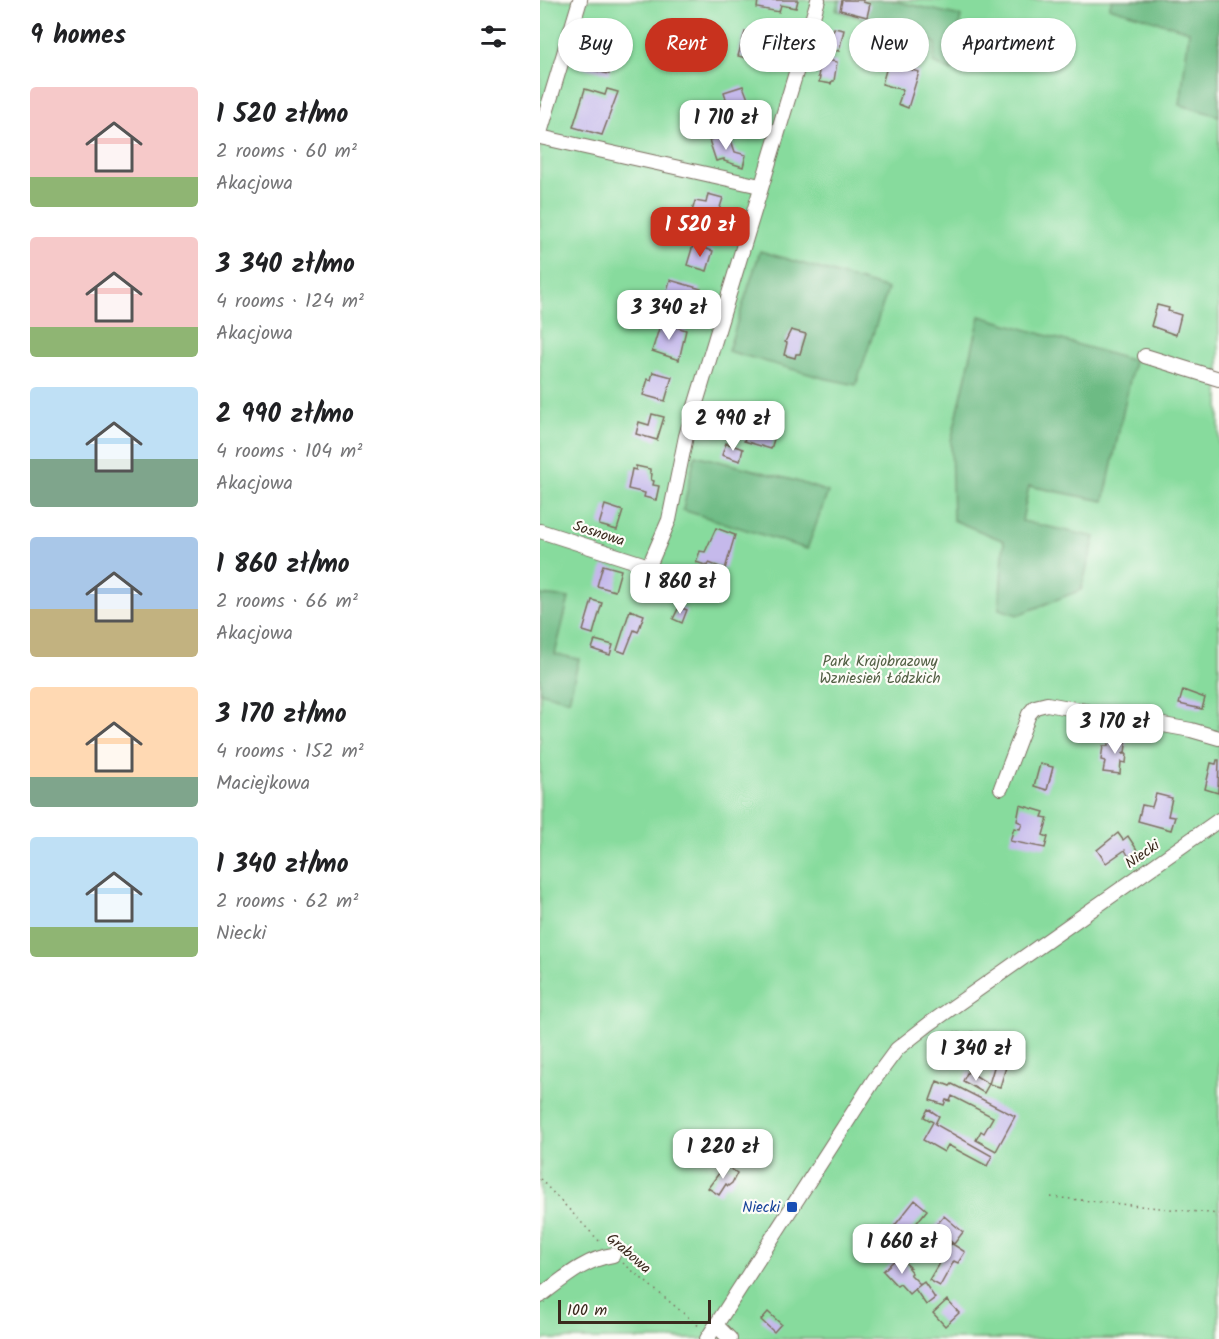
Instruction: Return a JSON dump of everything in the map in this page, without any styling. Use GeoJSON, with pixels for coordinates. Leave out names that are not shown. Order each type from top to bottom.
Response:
{"type":"FeatureCollection","features":[{"type":"Feature","properties":{"kind":"street"},"geometry":{"type":"LineString","coordinates":[[580,0],[540,135],[760,186],[818,0]]}},
{"type":"Feature","properties":{"kind":"street","name":"Sosnowa"},"geometry":{"type":"LineString","coordinates":[[540,531],[649,566],[669,520],[686,436],[760,186]]}},
{"type":"Feature","properties":{"kind":"street"},"geometry":{"type":"LineString","coordinates":[[1146,356],[1219,379]]}},
{"type":"Feature","properties":{"kind":"street"},"geometry":{"type":"LineString","coordinates":[[1001,788],[1029,714],[1035,707],[1047,704],[1191,730],[1219,738]]}},
{"type":"Feature","properties":{"kind":"street","name":"Niecki"},"geometry":{"type":"LineString","coordinates":[[711,1333],[874,1080],[897,1049],[922,1029],[1219,820]]}},
{"type":"Feature","properties":{"kind":"street"},"geometry":{"type":"LineString","coordinates":[[540,1296],[577,1269],[600,1257],[614,1255]]}},
{"type":"Feature","properties":{"kind":"street"},"geometry":{"type":"LineString","coordinates":[[711,1333],[730,1339]]}},
{"type":"Feature","properties":{"kind":"path","name":"Grabowa"},"geometry":{"type":"LineString","coordinates":[[540,1179],[614,1255],[711,1333]]}},
{"type":"Feature","properties":{"kind":"path"},"geometry":{"type":"LineString","coordinates":[[1052,1197],[1219,1214]]}},
{"type":"Feature","properties":{"kind":"green space","name":"Park Krajobrazowy Wzniesień Łódzkich"},"geometry":{"type":"Polygon","coordinates":[[[540,0],[1219,0],[1219,1339],[540,1339],[540,0]]]}},
{"type":"Feature","properties":{"kind":"green space"},"geometry":{"type":"Polygon","coordinates":[[[839,0],[890,0],[961,16],[961,18],[941,18],[941,66],[933,63],[936,43],[929,41],[929,18],[860,18],[836,10],[839,0]]]}},
{"type":"Feature","properties":{"kind":"green space"},"geometry":{"type":"Polygon","coordinates":[[[1112,0],[1219,0],[1219,116],[1180,105],[1189,31],[1109,7],[1112,0]]]}},
{"type":"Feature","properties":{"kind":"green space"},"geometry":{"type":"Polygon","coordinates":[[[760,251],[888,289],[856,385],[728,351],[760,251]]]}},
{"type":"Feature","properties":{"kind":"green space"},"geometry":{"type":"Polygon","coordinates":[[[980,316],[1134,361],[1104,501],[1029,486],[1022,521],[1095,537],[1081,590],[1018,615],[999,609],[1004,541],[953,520],[951,441],[980,316]]]}},
{"type":"Feature","properties":{"kind":"green space"},"geometry":{"type":"Polygon","coordinates":[[[695,455],[796,481],[828,492],[807,549],[683,510],[695,455]]]}},
{"type":"Feature","properties":{"kind":"green space"},"geometry":{"type":"Polygon","coordinates":[[[540,595],[569,598],[555,654],[579,659],[569,700],[540,692],[540,595]]]}},
{"type":"Feature","properties":{"kind":"building"},"geometry":{"type":"Polygon","coordinates":[[[758,0],[798,0],[796,8],[781,5],[779,12],[757,8],[758,0]]]}},
{"type":"Feature","properties":{"kind":"building"},"geometry":{"type":"Polygon","coordinates":[[[842,0],[863,0],[870,4],[867,17],[840,10],[842,0]]]}},
{"type":"Feature","properties":{"kind":"building"},"geometry":{"type":"Polygon","coordinates":[[[837,29],[844,30],[839,51],[837,51],[837,29]]]}},
{"type":"Feature","properties":{"kind":"building"},"geometry":{"type":"Polygon","coordinates":[[[819,72],[835,72],[831,84],[819,82],[820,77],[818,77],[819,72]]]}},
{"type":"Feature","properties":{"kind":"building"},"geometry":{"type":"Polygon","coordinates":[[[885,72],[919,72],[908,108],[898,104],[903,90],[882,84],[885,72]]]}},
{"type":"Feature","properties":{"kind":"building"},"geometry":{"type":"Polygon","coordinates":[[[743,86],[750,104],[762,108],[758,119],[739,113],[731,116],[724,92],[743,86]]]}},
{"type":"Feature","properties":{"kind":"building"},"geometry":{"type":"Polygon","coordinates":[[[585,89],[605,95],[607,89],[618,92],[602,135],[573,127],[585,89]]]}},
{"type":"Feature","properties":{"kind":"building"},"geometry":{"type":"Polygon","coordinates":[[[729,134],[735,152],[746,155],[743,167],[724,161],[724,159],[716,161],[709,140],[729,134]]]}},
{"type":"Feature","properties":{"kind":"building"},"geometry":{"type":"Polygon","coordinates":[[[708,194],[723,198],[718,214],[726,217],[722,228],[704,223],[705,219],[691,215],[695,201],[706,203],[708,194]]]}},
{"type":"Feature","properties":{"kind":"building"},"geometry":{"type":"Polygon","coordinates":[[[693,245],[713,251],[707,271],[687,265],[693,245]]]}},
{"type":"Feature","properties":{"kind":"building"},"geometry":{"type":"Polygon","coordinates":[[[670,280],[701,289],[693,316],[677,311],[680,298],[666,294],[670,280]]]}},
{"type":"Feature","properties":{"kind":"building"},"geometry":{"type":"Polygon","coordinates":[[[1157,305],[1169,308],[1168,311],[1181,315],[1176,335],[1151,326],[1157,305]]]}},
{"type":"Feature","properties":{"kind":"building"},"geometry":{"type":"Polygon","coordinates":[[[661,322],[686,330],[679,360],[652,351],[661,322]]]}},
{"type":"Feature","properties":{"kind":"building"},"geometry":{"type":"Polygon","coordinates":[[[791,330],[806,334],[800,354],[796,354],[795,358],[784,355],[787,343],[785,342],[791,330]]]}},
{"type":"Feature","properties":{"kind":"building"},"geometry":{"type":"Polygon","coordinates":[[[653,372],[672,377],[665,401],[643,395],[653,372]]]}},
{"type":"Feature","properties":{"kind":"building"},"geometry":{"type":"Polygon","coordinates":[[[764,405],[783,410],[771,449],[744,441],[749,425],[757,428],[764,405]]]}},
{"type":"Feature","properties":{"kind":"building"},"geometry":{"type":"Polygon","coordinates":[[[652,414],[664,417],[657,440],[636,434],[639,422],[649,425],[652,414]]]}},
{"type":"Feature","properties":{"kind":"building"},"geometry":{"type":"Polygon","coordinates":[[[726,443],[743,449],[740,461],[722,455],[726,443]]]}},
{"type":"Feature","properties":{"kind":"building"},"geometry":{"type":"Polygon","coordinates":[[[636,466],[650,469],[653,485],[659,486],[656,500],[644,497],[645,493],[628,489],[632,469],[636,470],[636,466]]]}},
{"type":"Feature","properties":{"kind":"building"},"geometry":{"type":"Polygon","coordinates":[[[605,505],[623,511],[617,530],[599,525],[605,505]]]}},
{"type":"Feature","properties":{"kind":"building"},"geometry":{"type":"Polygon","coordinates":[[[716,528],[735,535],[725,569],[709,563],[708,566],[696,562],[700,551],[705,552],[716,528]]]}},
{"type":"Feature","properties":{"kind":"building"},"geometry":{"type":"Polygon","coordinates":[[[603,565],[621,570],[615,591],[597,586],[603,565]]]}},
{"type":"Feature","properties":{"kind":"building"},"geometry":{"type":"Polygon","coordinates":[[[673,582],[691,587],[687,600],[669,595],[673,582]]]}},
{"type":"Feature","properties":{"kind":"building"},"geometry":{"type":"Polygon","coordinates":[[[592,600],[602,603],[593,634],[583,631],[592,600]]]}},
{"type":"Feature","properties":{"kind":"building"},"geometry":{"type":"Polygon","coordinates":[[[679,607],[687,610],[682,623],[673,619],[679,607]]]}},
{"type":"Feature","properties":{"kind":"building"},"geometry":{"type":"Polygon","coordinates":[[[630,610],[644,615],[638,632],[634,630],[625,653],[617,650],[630,610]]]}},
{"type":"Feature","properties":{"kind":"building"},"geometry":{"type":"Polygon","coordinates":[[[595,640],[613,645],[610,655],[592,649],[595,640]]]}},
{"type":"Feature","properties":{"kind":"building"},"geometry":{"type":"Polygon","coordinates":[[[1183,690],[1205,698],[1202,709],[1179,704],[1183,690]]]}},
{"type":"Feature","properties":{"kind":"building"},"geometry":{"type":"Polygon","coordinates":[[[1113,735],[1127,737],[1125,753],[1122,754],[1127,754],[1126,763],[1121,762],[1120,774],[1103,772],[1105,761],[1101,760],[1103,746],[1108,746],[1113,735]]]}},
{"type":"Feature","properties":{"kind":"building"},"geometry":{"type":"Polygon","coordinates":[[[1219,760],[1218,793],[1205,789],[1211,763],[1216,764],[1219,760]]]}},
{"type":"Feature","properties":{"kind":"building"},"geometry":{"type":"Polygon","coordinates":[[[1040,764],[1053,767],[1047,790],[1034,786],[1040,764]]]}},
{"type":"Feature","properties":{"kind":"building"},"geometry":{"type":"Polygon","coordinates":[[[1156,794],[1172,798],[1168,816],[1175,817],[1171,830],[1138,821],[1142,805],[1152,807],[1156,794]]]}},
{"type":"Feature","properties":{"kind":"building"},"geometry":{"type":"Polygon","coordinates":[[[1020,805],[1044,812],[1042,817],[1048,818],[1043,835],[1048,837],[1045,848],[1010,841],[1014,828],[1020,829],[1022,823],[1017,821],[1020,805]]]}},
{"type":"Feature","properties":{"kind":"building"},"geometry":{"type":"Polygon","coordinates":[[[1118,833],[1123,840],[1128,836],[1138,851],[1129,857],[1125,850],[1106,863],[1097,850],[1118,833]]]}},
{"type":"Feature","properties":{"kind":"building"},"geometry":{"type":"Polygon","coordinates":[[[955,1032],[965,1035],[964,1039],[968,1041],[972,1032],[990,1038],[986,1050],[967,1044],[959,1067],[944,1062],[955,1032]]]}},
{"type":"Feature","properties":{"kind":"building"},"geometry":{"type":"Polygon","coordinates":[[[990,1043],[998,1046],[995,1055],[987,1052],[990,1043]]]}},
{"type":"Feature","properties":{"kind":"building"},"geometry":{"type":"Polygon","coordinates":[[[998,1054],[1009,1057],[1000,1087],[989,1084],[998,1054]]]}},
{"type":"Feature","properties":{"kind":"building"},"geometry":{"type":"Polygon","coordinates":[[[968,1071],[989,1084],[984,1093],[963,1081],[968,1071]]]}},
{"type":"Feature","properties":{"kind":"building"},"geometry":{"type":"Polygon","coordinates":[[[937,1081],[950,1086],[952,1084],[1015,1116],[996,1151],[976,1140],[981,1131],[984,1133],[993,1117],[952,1096],[950,1101],[946,1100],[944,1105],[930,1100],[937,1081]]]}},
{"type":"Feature","properties":{"kind":"building"},"geometry":{"type":"Polygon","coordinates":[[[928,1109],[939,1116],[935,1124],[992,1156],[987,1166],[948,1145],[944,1152],[923,1140],[933,1122],[924,1117],[928,1109]]]}},
{"type":"Feature","properties":{"kind":"building"},"geometry":{"type":"Polygon","coordinates":[[[725,1165],[737,1173],[732,1183],[728,1186],[726,1184],[719,1195],[708,1188],[725,1165]]]}},
{"type":"Feature","properties":{"kind":"building"},"geometry":{"type":"Polygon","coordinates":[[[915,1200],[927,1210],[911,1230],[918,1236],[908,1248],[899,1241],[902,1237],[892,1229],[915,1200]]]}},
{"type":"Feature","properties":{"kind":"building"},"geometry":{"type":"Polygon","coordinates":[[[944,1216],[963,1232],[954,1244],[934,1228],[944,1216]]]}},
{"type":"Feature","properties":{"kind":"building"},"geometry":{"type":"Polygon","coordinates":[[[951,1243],[965,1252],[958,1263],[954,1261],[940,1286],[929,1280],[942,1258],[940,1257],[951,1243]]]}},
{"type":"Feature","properties":{"kind":"building"},"geometry":{"type":"Polygon","coordinates":[[[898,1257],[910,1267],[908,1268],[912,1273],[910,1274],[920,1284],[909,1294],[900,1284],[897,1286],[883,1271],[898,1257]]]}},
{"type":"Feature","properties":{"kind":"building"},"geometry":{"type":"Polygon","coordinates":[[[924,1282],[935,1298],[926,1305],[915,1289],[924,1282]]]}},
{"type":"Feature","properties":{"kind":"building"},"geometry":{"type":"Polygon","coordinates":[[[947,1300],[959,1313],[945,1326],[933,1313],[947,1300]]]}},
{"type":"Feature","properties":{"kind":"building"},"geometry":{"type":"Polygon","coordinates":[[[768,1312],[781,1324],[774,1332],[761,1320],[768,1312]]]}},
{"type":"Feature","properties":{"kind":"place","name":"Niecki"},"geometry":{"type":"Point","coordinates":[792,1207]}}]}
